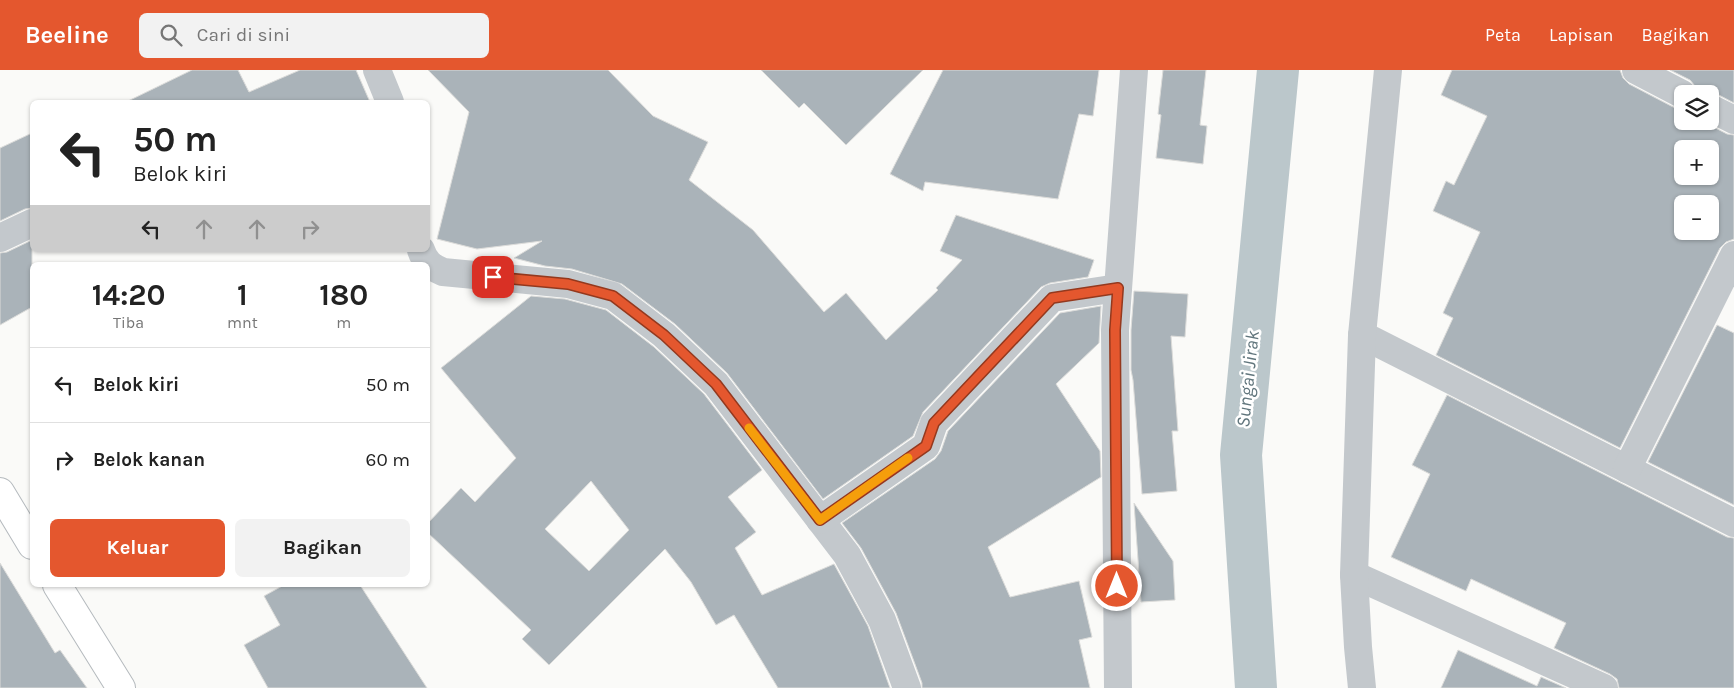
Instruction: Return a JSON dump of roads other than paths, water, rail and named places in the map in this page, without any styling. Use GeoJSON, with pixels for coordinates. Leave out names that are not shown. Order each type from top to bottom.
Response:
{"type":"FeatureCollection","features":[{"type":"Feature","properties":{"kind":"main road"},"geometry":{"type":"LineString","coordinates":[[0,492],[30,542]]}},
{"type":"Feature","properties":{"kind":"main road"},"geometry":{"type":"LineString","coordinates":[[58,587],[121,688]]}},
{"type":"Feature","properties":{"kind":"street"},"geometry":{"type":"LineString","coordinates":[[377,70],[389,100]]}},
{"type":"Feature","properties":{"kind":"street"},"geometry":{"type":"LineString","coordinates":[[1118,688],[1115,330],[1134,70]]}},
{"type":"Feature","properties":{"kind":"street"},"geometry":{"type":"LineString","coordinates":[[1362,688],[1354,575],[1362,335],[1388,70]]}},
{"type":"Feature","properties":{"kind":"street"},"geometry":{"type":"LineString","coordinates":[[1636,70],[1674,90]]}},
{"type":"Feature","properties":{"kind":"street"},"geometry":{"type":"LineString","coordinates":[[1719,112],[1734,120]]}},
{"type":"Feature","properties":{"kind":"street"},"geometry":{"type":"LineString","coordinates":[[0,238],[30,224]]}},
{"type":"Feature","properties":{"kind":"street"},"geometry":{"type":"LineString","coordinates":[[1626,469],[1734,255]]}},
{"type":"Feature","properties":{"kind":"street"},"geometry":{"type":"LineString","coordinates":[[430,265],[443,272],[568,284],[613,296],[664,335],[716,384],[847,555],[882,620],[907,688]]}},
{"type":"Feature","properties":{"kind":"street"},"geometry":{"type":"LineString","coordinates":[[820,520],[926,446],[934,423],[1052,298],[1118,288]]}},
{"type":"Feature","properties":{"kind":"street"},"geometry":{"type":"LineString","coordinates":[[1362,335],[1734,523]]}},
{"type":"Feature","properties":{"kind":"street"},"geometry":{"type":"LineString","coordinates":[[1354,575],[1604,688]]}},
{"type":"Feature","properties":{"kind":"waterway","name":"Sungai Jirak"},"geometry":{"type":"LineString","coordinates":[[1256,688],[1241,455],[1278,70]]}}]}
